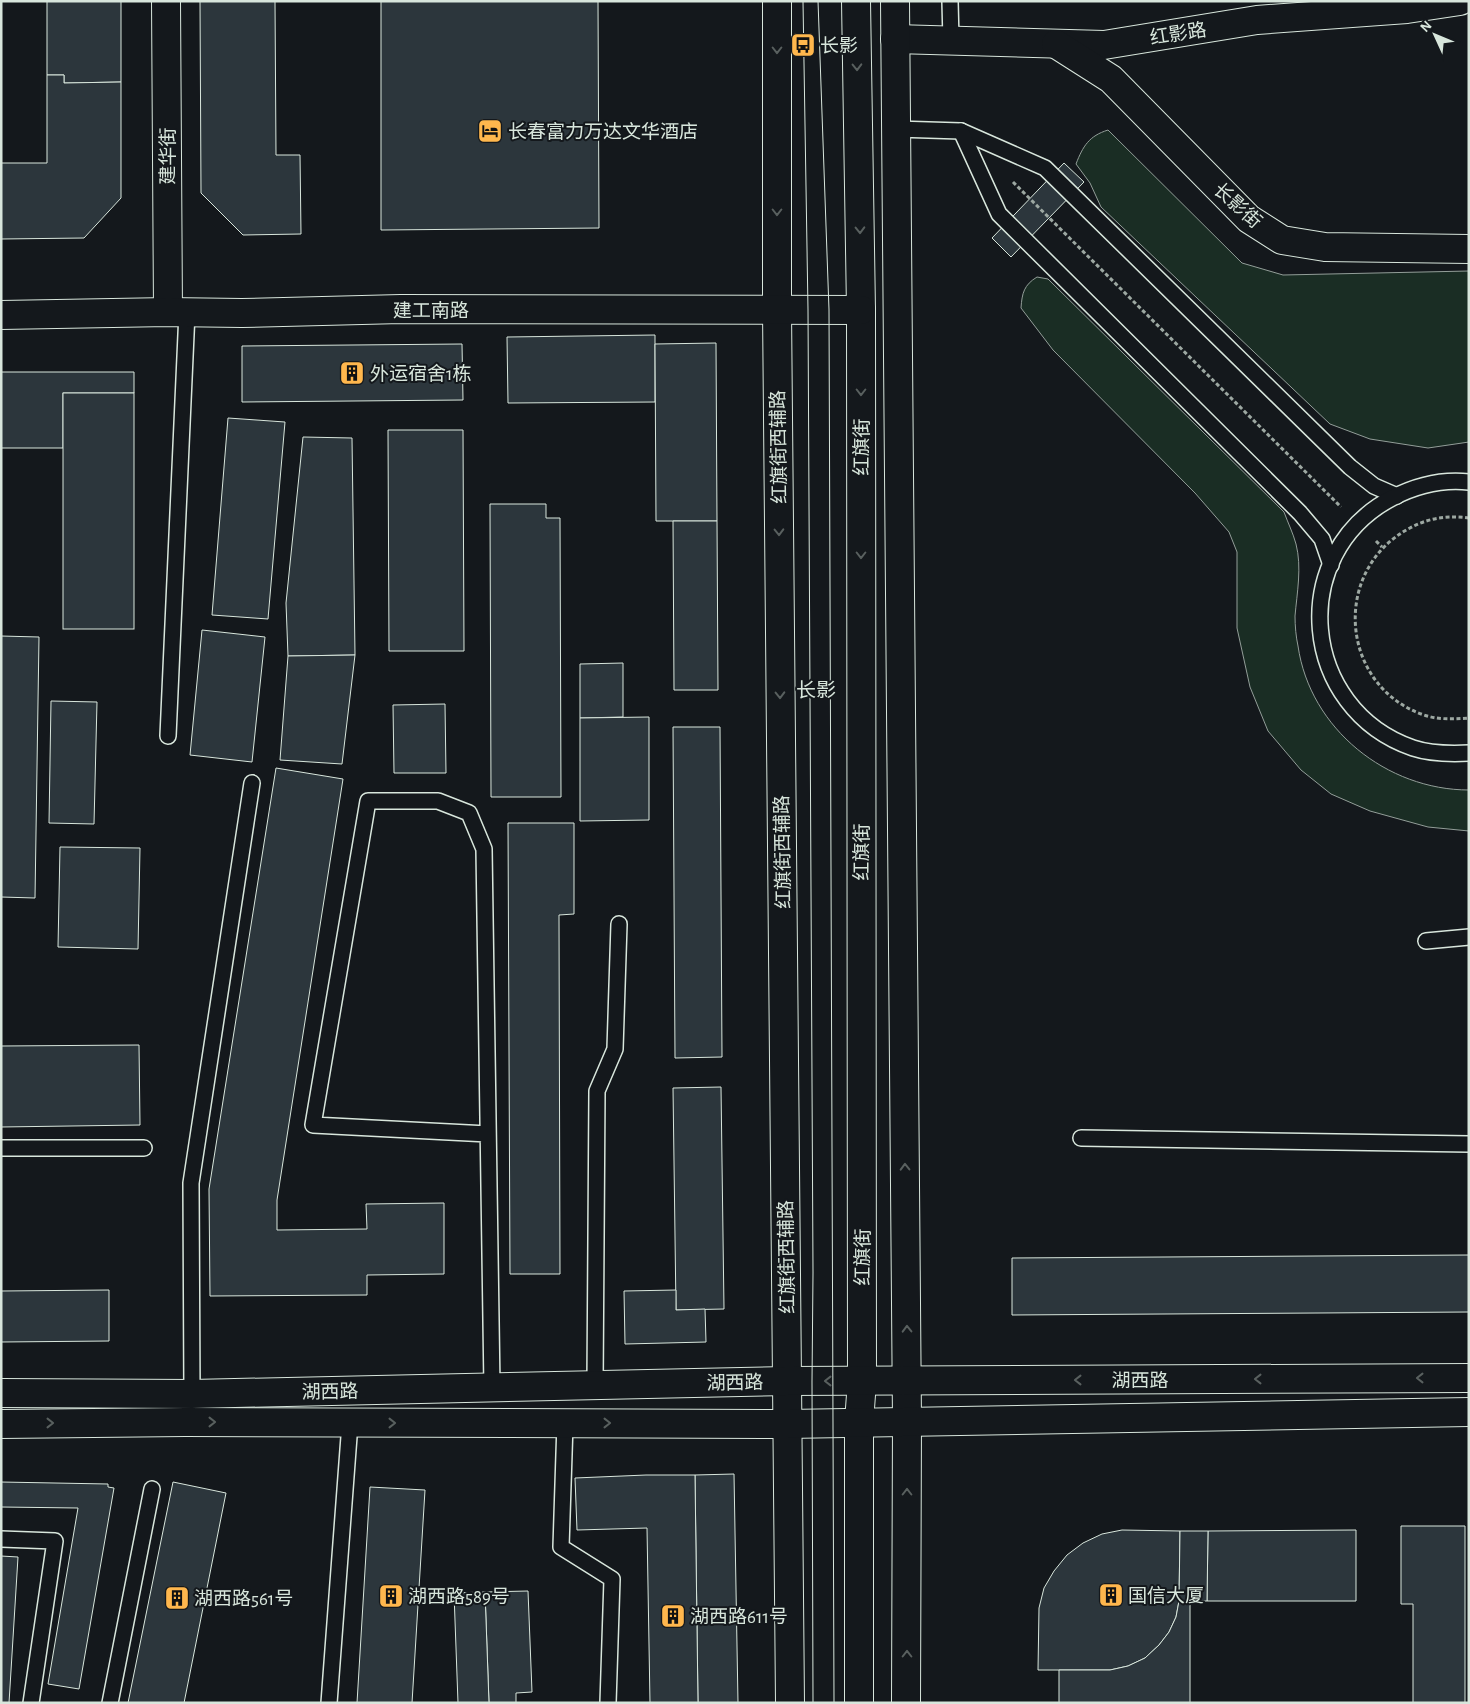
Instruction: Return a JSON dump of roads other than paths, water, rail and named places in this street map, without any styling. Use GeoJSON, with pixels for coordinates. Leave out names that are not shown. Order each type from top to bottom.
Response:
{"type":"FeatureCollection","features":[{"type":"Feature","properties":{"kind":"main road","name":"建华街"},"geometry":{"type":"LineString","coordinates":[[166,1],[178,312]]}},
{"type":"Feature","properties":{"kind":"main road","name":"红旗街西辅路"},"geometry":{"type":"LineString","coordinates":[[777,1],[776,310],[790,1703]]}},
{"type":"Feature","properties":{"kind":"main road","name":"红旗街"},"geometry":{"type":"LineString","coordinates":[[856,1],[861,310],[862,1381],[860,1422],[859,1703]]}},
{"type":"Feature","properties":{"kind":"main road","name":"红旗街"},"geometry":{"type":"LineString","coordinates":[[895,1],[908,1421],[906,1703]]}},
{"type":"Feature","properties":{"kind":"main road","name":"红影路"},"geometry":{"type":"LineString","coordinates":[[895,39],[1104,45],[1257,20],[1293,9],[1407,9],[1460,1]]}},
{"type":"Feature","properties":{"kind":"main road","name":"长影街"},"geometry":{"type":"LineString","coordinates":[[1056,44],[1111,79],[1249,219],[1282,240],[1326,247],[1469,249]]}},
{"type":"Feature","properties":{"kind":"main road","name":"建工南路"},"geometry":{"type":"LineString","coordinates":[[1,315],[178,312],[242,314],[401,309],[861,310]]}},
{"type":"Feature","properties":{"kind":"main road","name":"湖西路"},"geometry":{"type":"LineString","coordinates":[[1,1393],[192,1394],[787,1381],[1469,1378]]}},
{"type":"Feature","properties":{"kind":"main road","name":"湖西路"},"geometry":{"type":"LineString","coordinates":[[1,1424],[788,1424],[1469,1412]]}},
{"type":"Feature","properties":{"kind":"lane"},"geometry":{"type":"LineString","coordinates":[[950,1],[951,41]]}},
{"type":"Feature","properties":{"kind":"lane"},"geometry":{"type":"LineString","coordinates":[[896,129],[961,131],[1045,168],[1350,467],[1374,486],[1397,496]]}},
{"type":"Feature","properties":{"kind":"lane"},"geometry":{"type":"LineString","coordinates":[[961,131],[999,214],[1300,513],[1322,538],[1331,565]]}},
{"type":"Feature","properties":{"kind":"lane"},"geometry":{"type":"LineString","coordinates":[[168,736],[178,312]]}},
{"type":"Feature","properties":{"kind":"lane"},"geometry":{"type":"LineString","coordinates":[[1469,482],[1433,483],[1406,491],[1380,505],[1358,523],[1339,547],[1326,575],[1320,604],[1320,635],[1327,665],[1341,692],[1360,716],[1384,735],[1413,748],[1445,754],[1469,753]]}},
{"type":"Feature","properties":{"kind":"lane"},"geometry":{"type":"LineString","coordinates":[[192,1394],[191,1183],[252,783]]}},
{"type":"Feature","properties":{"kind":"lane"},"geometry":{"type":"LineString","coordinates":[[488,1134],[313,1125],[368,801],[438,801],[470,813],[484,849],[492,1388]]}},
{"type":"Feature","properties":{"kind":"lane"},"geometry":{"type":"LineString","coordinates":[[594,1386],[597,1092],[615,1049],[619,924]]}},
{"type":"Feature","properties":{"kind":"lane"},"geometry":{"type":"LineString","coordinates":[[1426,941],[1469,936]]}},
{"type":"Feature","properties":{"kind":"lane"},"geometry":{"type":"LineString","coordinates":[[1081,1138],[1469,1144]]}},
{"type":"Feature","properties":{"kind":"lane"},"geometry":{"type":"LineString","coordinates":[[1,1148],[144,1148]]}},
{"type":"Feature","properties":{"kind":"lane"},"geometry":{"type":"LineString","coordinates":[[329,1703],[350,1423]]}},
{"type":"Feature","properties":{"kind":"lane"},"geometry":{"type":"LineString","coordinates":[[565,1424],[561,1547],[612,1579],[608,1703]]}},
{"type":"Feature","properties":{"kind":"lane"},"geometry":{"type":"LineString","coordinates":[[110,1703],[152,1489]]}},
{"type":"Feature","properties":{"kind":"lane"},"geometry":{"type":"LineString","coordinates":[[1,1539],[55,1542],[32,1703]]}},
{"type":"Feature","properties":{"kind":"tram line"},"geometry":{"type":"LineString","coordinates":[[803,1],[808,310],[813,1273],[813,1703]]}},
{"type":"Feature","properties":{"kind":"tram line"},"geometry":{"type":"LineString","coordinates":[[818,1],[829,310],[834,1703]]}},
{"type":"Feature","properties":{"kind":"place","name":"长影"},"geometry":{"type":"Point","coordinates":[803,45]}},
{"type":"Feature","properties":{"kind":"place","name":"长春富力万达文华酒店"},"geometry":{"type":"Point","coordinates":[490,131]}},
{"type":"Feature","properties":{"kind":"place","name":"外运宿舍1栋"},"geometry":{"type":"Point","coordinates":[352,373]}},
{"type":"Feature","properties":{"kind":"place","name":"国信大厦"},"geometry":{"type":"Point","coordinates":[1111,1595]}},
{"type":"Feature","properties":{"kind":"place","name":"湖西路589号"},"geometry":{"type":"Point","coordinates":[391,1596]}},
{"type":"Feature","properties":{"kind":"place","name":"湖西路561号"},"geometry":{"type":"Point","coordinates":[177,1598]}},
{"type":"Feature","properties":{"kind":"place","name":"湖西路611号"},"geometry":{"type":"Point","coordinates":[673,1616]}},
{"type":"Feature","properties":{"kind":"district","name":"长影"},"geometry":{"type":"Point","coordinates":[816,690]}}]}
